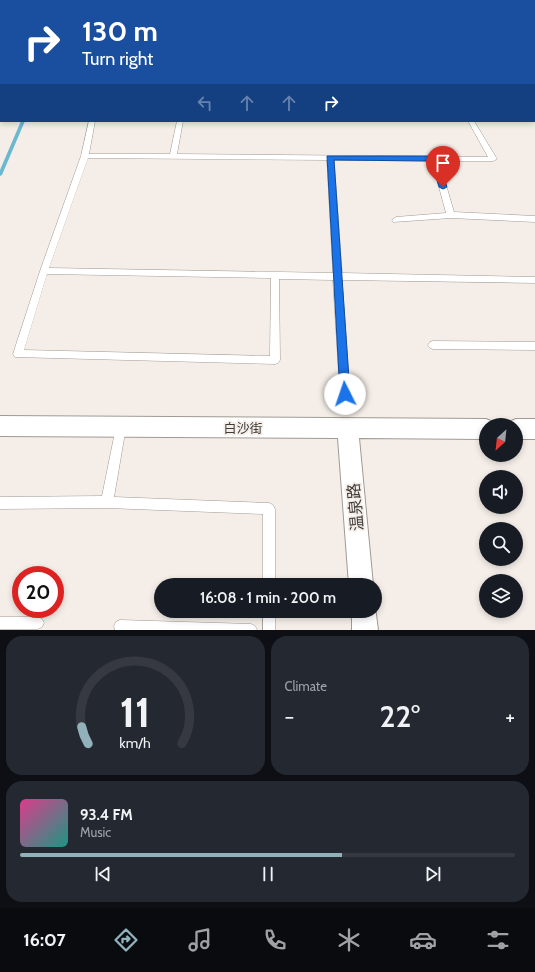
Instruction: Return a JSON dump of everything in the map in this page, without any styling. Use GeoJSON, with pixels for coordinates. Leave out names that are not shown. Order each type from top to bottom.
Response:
{"type":"FeatureCollection","features":[{"type":"Feature","properties":{"kind":"street","name":"白沙街"},"geometry":{"type":"LineString","coordinates":[[0,426],[479,429]]}},
{"type":"Feature","properties":{"kind":"street","name":"温泉路"},"geometry":{"type":"LineString","coordinates":[[348,428],[360,578]]}},
{"type":"Feature","properties":{"kind":"street"},"geometry":{"type":"LineString","coordinates":[[523,429],[535,430]]}},
{"type":"Feature","properties":{"kind":"street"},"geometry":{"type":"LineString","coordinates":[[364,618],[365,630]]}},
{"type":"Feature","properties":{"kind":"lane"},"geometry":{"type":"LineString","coordinates":[[92,122],[85,156],[44,271],[18,354],[275,360],[275,275]]}},
{"type":"Feature","properties":{"kind":"lane"},"geometry":{"type":"LineString","coordinates":[[173,157],[180,122]]}},
{"type":"Feature","properties":{"kind":"lane"},"geometry":{"type":"LineString","coordinates":[[85,156],[493,159],[472,122]]}},
{"type":"Feature","properties":{"kind":"lane"},"geometry":{"type":"LineString","coordinates":[[330,158],[345,394]]}},
{"type":"Feature","properties":{"kind":"lane"},"geometry":{"type":"LineString","coordinates":[[435,159],[451,215]]}},
{"type":"Feature","properties":{"kind":"lane"},"geometry":{"type":"LineString","coordinates":[[396,220],[451,215],[535,219]]}},
{"type":"Feature","properties":{"kind":"lane"},"geometry":{"type":"LineString","coordinates":[[44,271],[535,280]]}},
{"type":"Feature","properties":{"kind":"lane"},"geometry":{"type":"LineString","coordinates":[[433,345],[535,346]]}},
{"type":"Feature","properties":{"kind":"lane"},"geometry":{"type":"LineString","coordinates":[[108,502],[121,427]]}},
{"type":"Feature","properties":{"kind":"lane"},"geometry":{"type":"LineString","coordinates":[[0,503],[108,502],[269,509],[269,578]]}},
{"type":"Feature","properties":{"kind":"lane"},"geometry":{"type":"LineString","coordinates":[[269,618],[269,630]]}},
{"type":"Feature","properties":{"kind":"lane"},"geometry":{"type":"LineString","coordinates":[[0,623],[38,624]]}},
{"type":"Feature","properties":{"kind":"lane"},"geometry":{"type":"LineString","coordinates":[[120,626],[251,630]]}},
{"type":"Feature","properties":{"kind":"waterway"},"geometry":{"type":"LineString","coordinates":[[0,175],[23,122]]}},
{"type":"Feature","properties":{"kind":"route"},"geometry":{"type":"LineString","coordinates":[[345,394],[330,158],[435,159],[443,187]]}}]}
